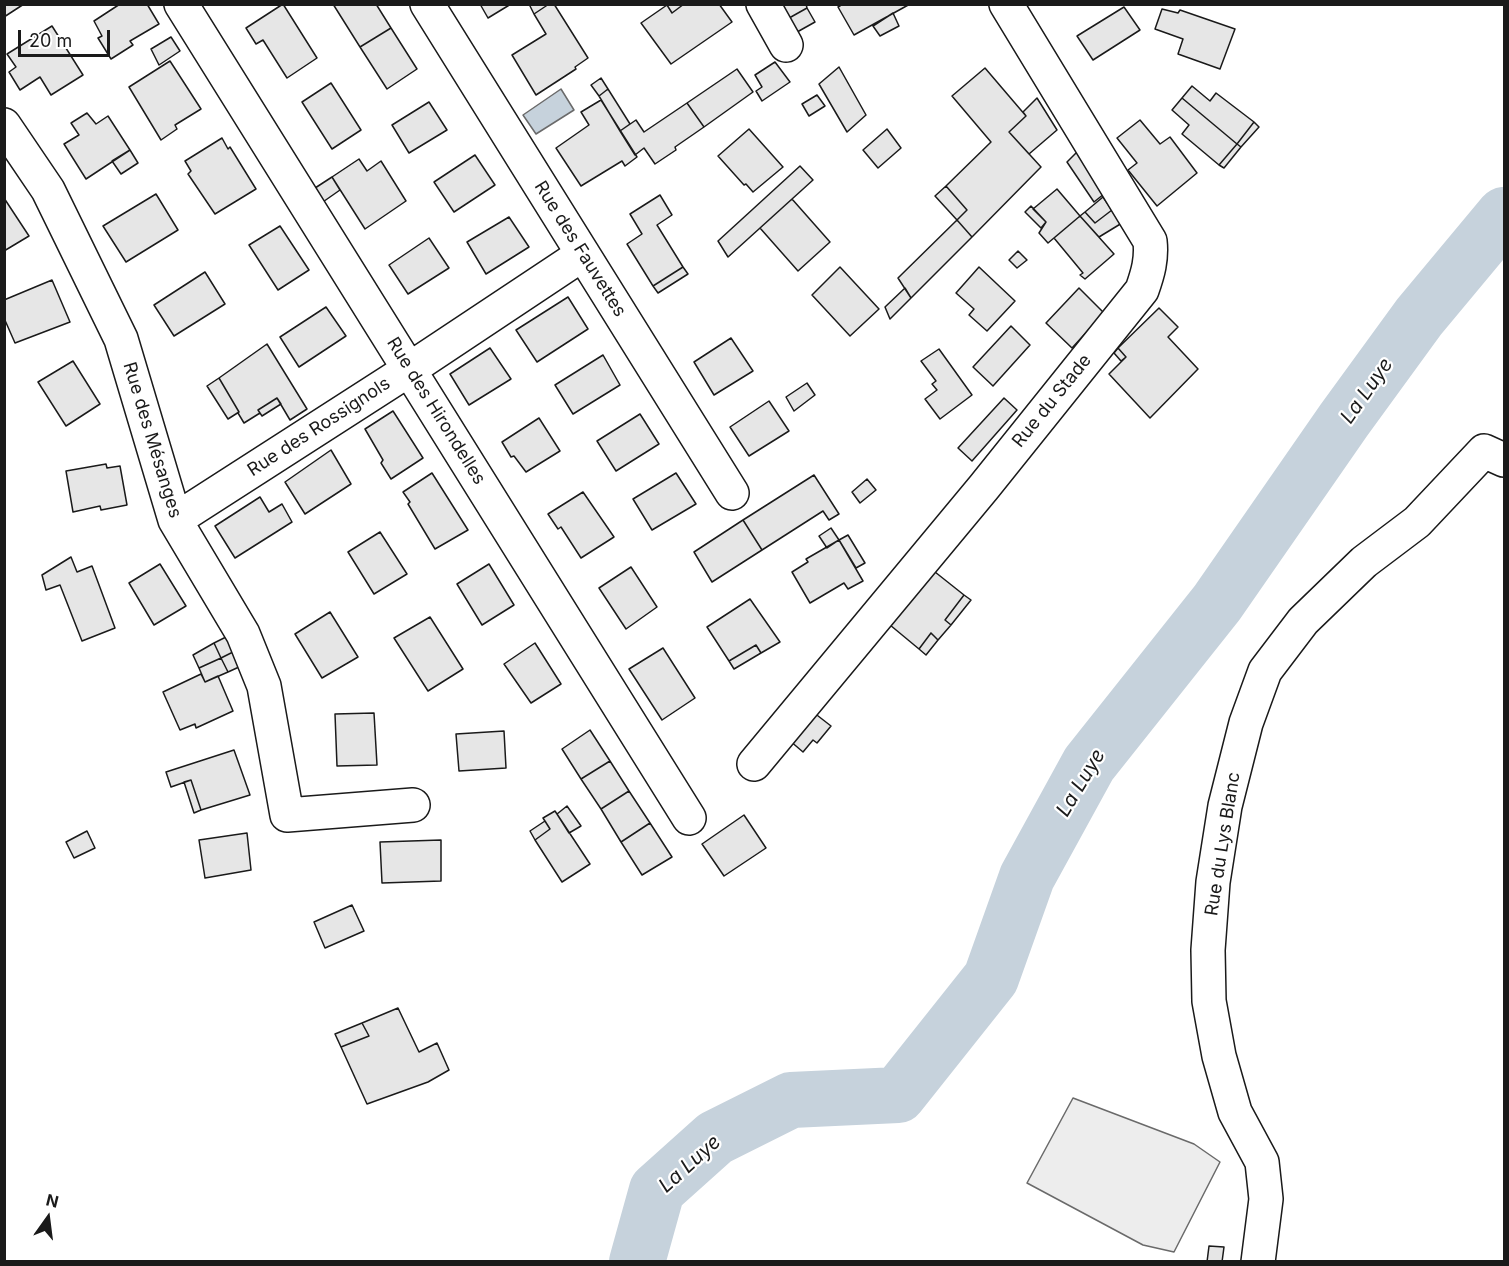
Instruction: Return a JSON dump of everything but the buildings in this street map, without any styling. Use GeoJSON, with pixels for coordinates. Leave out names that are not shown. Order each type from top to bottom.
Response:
{"type":"FeatureCollection","features":[{"type":"Feature","properties":{"kind":"street","name":"Rue des Hirondelles"},"geometry":{"type":"LineString","coordinates":[[181,4],[689,818]]}},
{"type":"Feature","properties":{"kind":"street","name":"Rue des Fauvettes"},"geometry":{"type":"LineString","coordinates":[[427,4],[732,494]]}},
{"type":"Feature","properties":{"kind":"street"},"geometry":{"type":"LineString","coordinates":[[763,4],[786,45]]}},
{"type":"Feature","properties":{"kind":"street","name":"Rue du Stade"},"geometry":{"type":"LineString","coordinates":[[754,764],[984,486],[1142,290],[1149,270],[1152,255],[1150,241],[1006,4]]}},
{"type":"Feature","properties":{"kind":"street","name":"Rue des Mésanges"},"geometry":{"type":"LineString","coordinates":[[4,125],[48,190],[121,339],[175,520],[243,634],[264,686],[287,815],[413,805]]}},
{"type":"Feature","properties":{"kind":"street","name":"Rue des Rossignols"},"geometry":{"type":"LineString","coordinates":[[175,520],[410,369],[583,254]]}},
{"type":"Feature","properties":{"kind":"street","name":"Rue du Lys Blanc"},"geometry":{"type":"LineString","coordinates":[[1258,1262],[1266,1199],[1262,1162],[1235,1112],[1219,1056],[1209,1001],[1208,950],[1213,882],[1225,806],[1246,723],[1265,671],[1303,621],[1364,562],[1417,522],[1484,452],[1504,460]]}},
{"type":"Feature","properties":{"kind":"shaded area"},"geometry":{"type":"Polygon","coordinates":[[[561,89],[574,110],[536,134],[523,115],[561,89]]]}},
{"type":"Feature","properties":{"kind":"shaded area"},"geometry":{"type":"Polygon","coordinates":[[[1073,1098],[1194,1144],[1220,1162],[1174,1252],[1143,1245],[1027,1183],[1073,1098]]]}},
{"type":"Feature","properties":{"kind":"waterway","name":"La Luye"},"geometry":{"type":"LineString","coordinates":[[637,1262],[657,1190],[715,1138],[791,1100],[898,1095],[991,978],[1027,877],[1089,764],[1217,603],[1344,420],[1419,317],[1504,215]]}}]}
